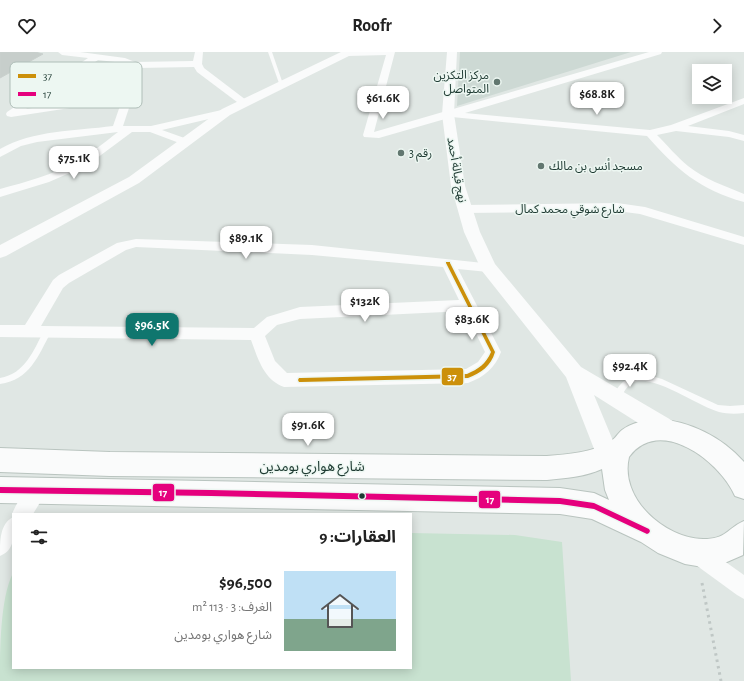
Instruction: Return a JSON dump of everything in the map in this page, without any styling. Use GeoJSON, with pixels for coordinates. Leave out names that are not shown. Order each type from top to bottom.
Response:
{"type":"FeatureCollection","features":[{"type":"Feature","properties":{"kind":"main road","name":"شارع هواري بومدين"},"geometry":{"type":"LineString","coordinates":[[0,460],[110,464],[547,468],[571,466],[614,456],[632,436],[650,430],[670,431],[694,438]]}},
{"type":"Feature","properties":{"kind":"main road"},"geometry":{"type":"LineString","coordinates":[[694,438],[744,460]]}},
{"type":"Feature","properties":{"kind":"main road"},"geometry":{"type":"LineString","coordinates":[[694,438],[714,450],[730,465],[744,487]]}},
{"type":"Feature","properties":{"kind":"main road"},"geometry":{"type":"LineString","coordinates":[[614,456],[615,481],[621,498],[632,516],[647,530],[671,546],[696,553],[713,553],[728,549],[743,538]]}},
{"type":"Feature","properties":{"kind":"main road","name":"شارع هواري بومدين"},"geometry":{"type":"LineString","coordinates":[[0,490],[560,501],[594,506],[647,530]]}},
{"type":"Feature","properties":{"kind":"street"},"geometry":{"type":"LineString","coordinates":[[62,52],[127,62]]}},
{"type":"Feature","properties":{"kind":"street"},"geometry":{"type":"LineString","coordinates":[[199,52],[197,64],[200,70],[244,103]]}},
{"type":"Feature","properties":{"kind":"street"},"geometry":{"type":"LineString","coordinates":[[1,251],[134,180],[226,112],[282,86],[348,52],[391,52],[368,135],[379,135],[658,52]]}},
{"type":"Feature","properties":{"kind":"street","name":"نهج قبالة أحمد"},"geometry":{"type":"LineString","coordinates":[[452,52],[448,114],[458,186],[472,232],[488,267],[574,373],[614,456]]}},
{"type":"Feature","properties":{"kind":"street"},"geometry":{"type":"LineString","coordinates":[[89,62],[95,58]]}},
{"type":"Feature","properties":{"kind":"street"},"geometry":{"type":"LineString","coordinates":[[142,65],[197,64]]}},
{"type":"Feature","properties":{"kind":"street"},"geometry":{"type":"LineString","coordinates":[[448,114],[650,132],[674,128],[744,101]]}},
{"type":"Feature","properties":{"kind":"street"},"geometry":{"type":"LineString","coordinates":[[0,120],[20,108]]}},
{"type":"Feature","properties":{"kind":"street"},"geometry":{"type":"LineString","coordinates":[[11,114],[50,108]]}},
{"type":"Feature","properties":{"kind":"street"},"geometry":{"type":"LineString","coordinates":[[0,193],[46,179],[72,169],[93,156],[123,129],[126,108]]}},
{"type":"Feature","properties":{"kind":"street"},"geometry":{"type":"LineString","coordinates":[[0,154],[16,144],[37,139],[123,129],[151,129],[226,112]]}},
{"type":"Feature","properties":{"kind":"street"},"geometry":{"type":"LineString","coordinates":[[674,128],[729,134],[744,138]]}},
{"type":"Feature","properties":{"kind":"street"},"geometry":{"type":"LineString","coordinates":[[151,129],[186,142]]}},
{"type":"Feature","properties":{"kind":"street"},"geometry":{"type":"LineString","coordinates":[[650,132],[678,164],[692,174],[719,188],[744,198]]}},
{"type":"Feature","properties":{"kind":"street","name":"شارع شوقي محمد كمال"},"geometry":{"type":"LineString","coordinates":[[464,209],[617,207],[641,210],[744,241]]}},
{"type":"Feature","properties":{"kind":"street"},"geometry":{"type":"LineString","coordinates":[[29,332],[58,284],[64,279],[122,246],[130,244],[312,250],[488,267]]}},
{"type":"Feature","properties":{"kind":"street"},"geometry":{"type":"LineString","coordinates":[[257,334],[268,364],[274,375],[284,380],[468,376],[482,369],[490,361],[493,352],[448,263]]}},
{"type":"Feature","properties":{"kind":"street"},"geometry":{"type":"LineString","coordinates":[[0,331],[257,334],[272,321],[300,313],[469,305]]}},
{"type":"Feature","properties":{"kind":"street","name":"نهج قبالة أحمد"},"geometry":{"type":"LineString","coordinates":[[574,373],[670,431]]}},
{"type":"Feature","properties":{"kind":"street"},"geometry":{"type":"LineString","coordinates":[[23,513],[38,491]]}},
{"type":"Feature","properties":{"kind":"street"},"geometry":{"type":"LineString","coordinates":[[0,546],[12,528]]}},
{"type":"Feature","properties":{"kind":"street"},"geometry":{"type":"LineString","coordinates":[[696,553],[744,588]]}},
{"type":"Feature","properties":{"kind":"lane"},"geometry":{"type":"LineString","coordinates":[[270,52],[282,86]]}},
{"type":"Feature","properties":{"kind":"lane"},"geometry":{"type":"LineString","coordinates":[[0,381],[4,381],[18,375],[30,364],[47,332]]}},
{"type":"Feature","properties":{"kind":"lane"},"geometry":{"type":"LineString","coordinates":[[616,398],[628,381],[637,378],[651,378],[717,408],[731,411],[744,409]]}},
{"type":"Feature","properties":{"kind":"path"},"geometry":{"type":"LineString","coordinates":[[696,553],[721,681]]}},
{"type":"Feature","properties":{"kind":"shaded area","name":"مركز التكزين المتواصل"},"geometry":{"type":"Polygon","coordinates":[[[460,52],[631,52],[457,106],[460,52]]]}},
{"type":"Feature","properties":{"kind":"green space"},"geometry":{"type":"Polygon","coordinates":[[[412,533],[515,535],[562,542],[571,681],[0,681],[3,611],[5,596],[12,576],[12,669],[412,669],[412,533]]]}},
{"type":"Feature","properties":{"kind":"building"},"geometry":{"type":"Polygon","coordinates":[[[0,52],[35,52],[43,54],[29,62],[10,62],[10,72],[0,78],[0,52]]]}},
{"type":"Feature","properties":{"kind":"transit line","name":"37"},"geometry":{"type":"LineString","coordinates":[[301,380],[468,376],[484,367],[489,361],[493,352],[448,263]]}},
{"type":"Feature","properties":{"kind":"transit line","name":"17"},"geometry":{"type":"LineString","coordinates":[[0,490],[560,501],[594,506],[647,531]]}},
{"type":"Feature","properties":{"kind":"place","name":"مركز التكزين المتواصل"},"geometry":{"type":"Point","coordinates":[497,82]}},
{"type":"Feature","properties":{"kind":"place","name":"رقم 3"},"geometry":{"type":"Point","coordinates":[401,153]}},
{"type":"Feature","properties":{"kind":"place","name":"مسجد أنس بن مالك"},"geometry":{"type":"Point","coordinates":[541,166]}}]}
